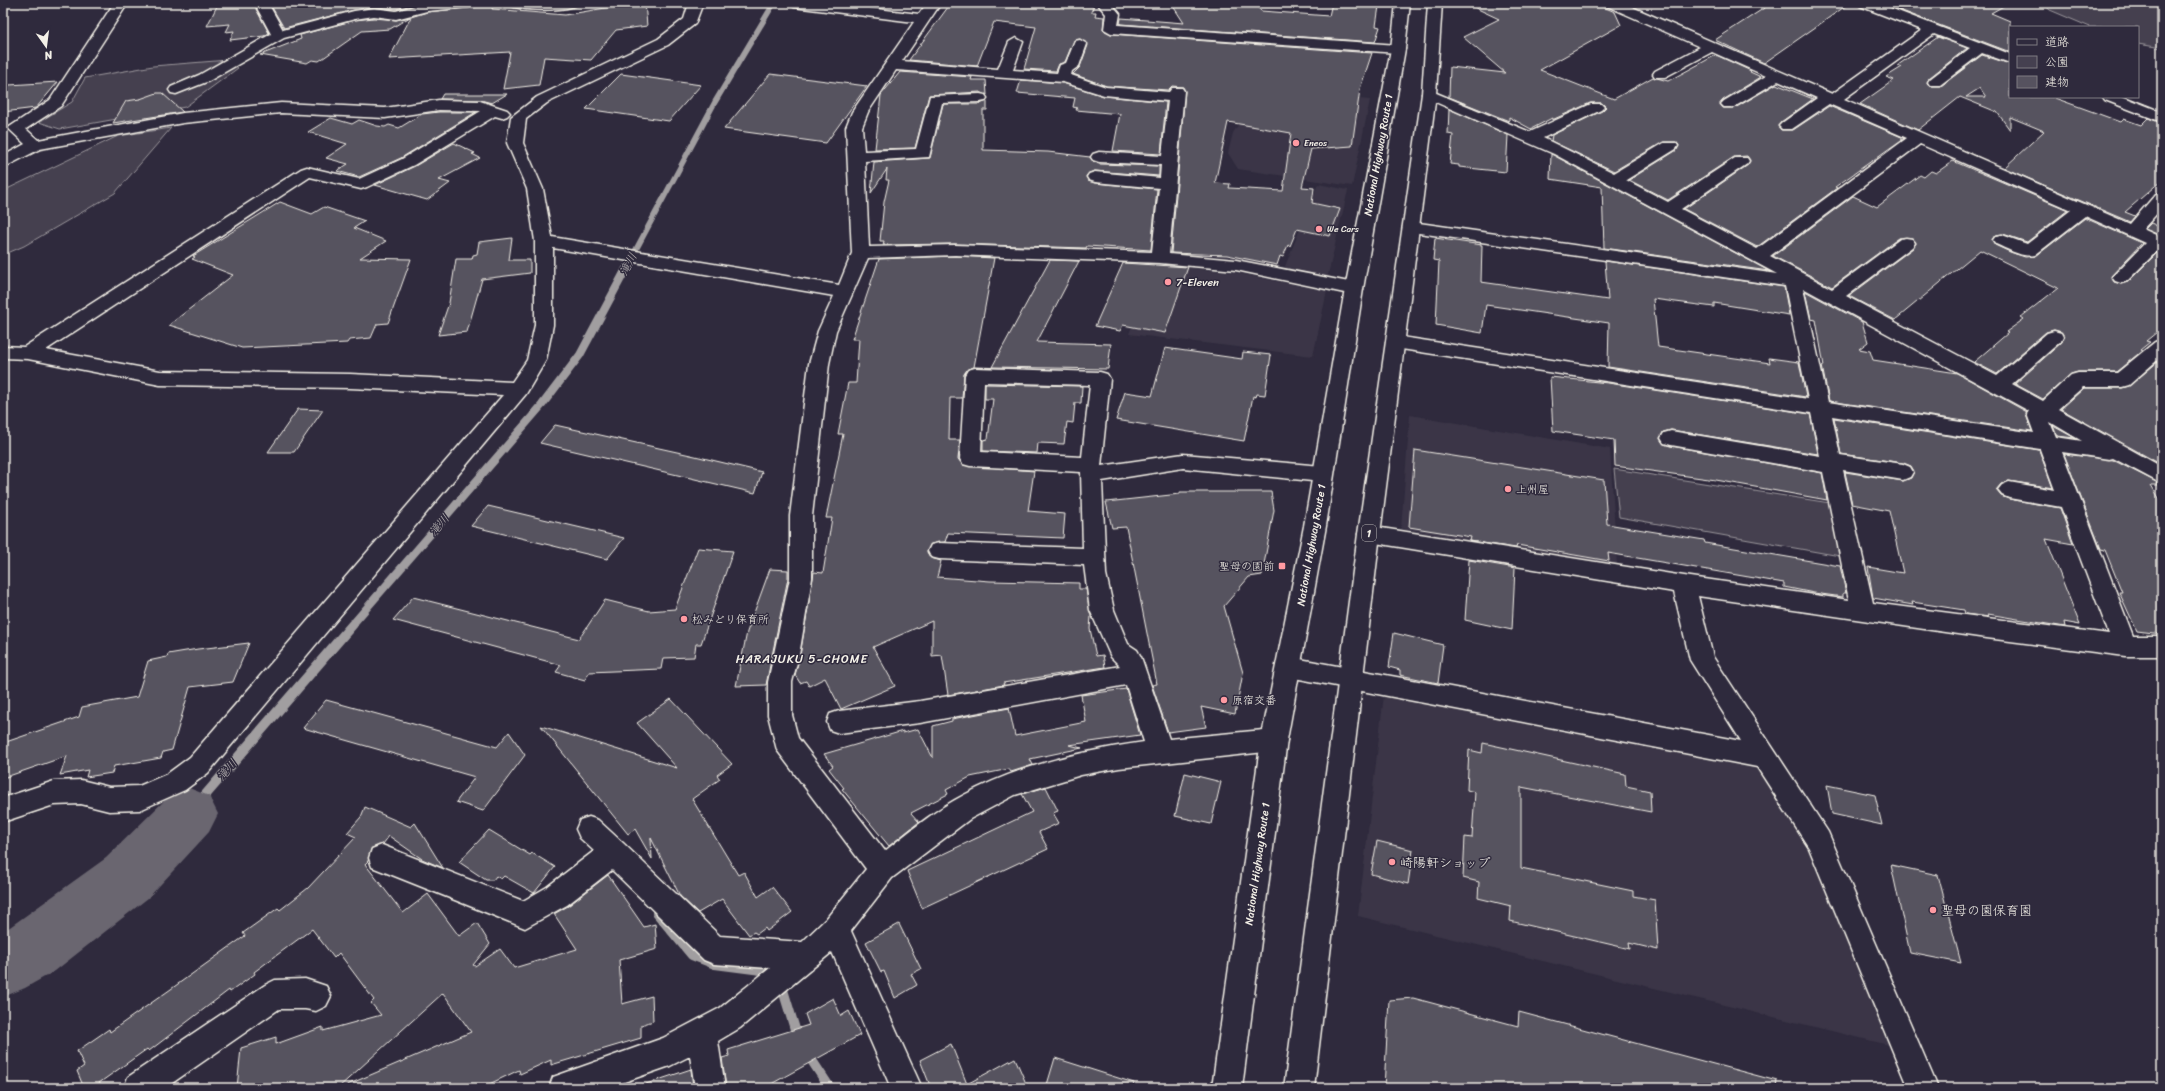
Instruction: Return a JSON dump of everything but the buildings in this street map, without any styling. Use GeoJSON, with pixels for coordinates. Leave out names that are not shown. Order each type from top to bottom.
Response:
{"type":"FeatureCollection","features":[{"type":"Feature","properties":{"kind":"main road"},"geometry":{"type":"LineString","coordinates":[[35,145],[16,128],[56,104],[121,3]]}},
{"type":"Feature","properties":{"kind":"main road"},"geometry":{"type":"LineString","coordinates":[[176,90],[204,78],[279,35],[354,9],[396,15],[426,7],[469,3]]}},
{"type":"Feature","properties":{"kind":"main road"},"geometry":{"type":"LineString","coordinates":[[512,3],[536,6],[573,3]]}},
{"type":"Feature","properties":{"kind":"main road"},"geometry":{"type":"LineString","coordinates":[[3,163],[35,145],[183,118],[281,108],[385,113],[439,104],[480,106],[492,111],[519,116],[542,100],[663,42],[690,22],[696,3]]}},
{"type":"Feature","properties":{"kind":"main road"},"geometry":{"type":"LineString","coordinates":[[794,3],[924,19]]}},
{"type":"Feature","properties":{"kind":"main road"},"geometry":{"type":"LineString","coordinates":[[882,869],[786,742],[780,715],[780,682],[787,655],[801,578],[801,516],[819,364],[827,331],[861,253],[857,156],[854,127],[860,112],[934,3]]}},
{"type":"Feature","properties":{"kind":"main road"},"geometry":{"type":"LineString","coordinates":[[1104,3],[1113,14],[1111,29],[1398,49]]}},
{"type":"Feature","properties":{"kind":"main road","name":"National Highway Route 1"},"geometry":{"type":"LineString","coordinates":[[1226,1088],[1274,740],[1289,667],[1354,289],[1398,49],[1404,3]]}},
{"type":"Feature","properties":{"kind":"main road","name":"1"},"geometry":{"type":"LineString","coordinates":[[1300,1080],[1369,534],[1429,94],[1435,3]]}},
{"type":"Feature","properties":{"kind":"main road"},"geometry":{"type":"LineString","coordinates":[[1612,3],[2159,243],[2121,277]]}},
{"type":"Feature","properties":{"kind":"main road"},"geometry":{"type":"LineString","coordinates":[[1865,3],[1930,30],[2009,59]]}},
{"type":"Feature","properties":{"kind":"main road"},"geometry":{"type":"LineString","coordinates":[[1891,13],[1909,3]]}},
{"type":"Feature","properties":{"kind":"main road"},"geometry":{"type":"LineString","coordinates":[[264,8],[279,35]]}},
{"type":"Feature","properties":{"kind":"main road"},"geometry":{"type":"LineString","coordinates":[[1786,126],[1930,30]]}},
{"type":"Feature","properties":{"kind":"main road"},"geometry":{"type":"LineString","coordinates":[[1004,73],[1016,42]]}},
{"type":"Feature","properties":{"kind":"main road"},"geometry":{"type":"LineString","coordinates":[[1063,77],[1064,68],[1072,66],[1080,44]]}},
{"type":"Feature","properties":{"kind":"main road"},"geometry":{"type":"LineString","coordinates":[[1660,74],[1711,47]]}},
{"type":"Feature","properties":{"kind":"main road"},"geometry":{"type":"LineString","coordinates":[[1935,82],[1979,48]]}},
{"type":"Feature","properties":{"kind":"main road"},"geometry":{"type":"LineString","coordinates":[[893,65],[1063,77],[1104,91],[1176,94],[1160,258]]}},
{"type":"Feature","properties":{"kind":"main road"},"geometry":{"type":"LineString","coordinates":[[1753,105],[1733,101],[1776,76]]}},
{"type":"Feature","properties":{"kind":"main road"},"geometry":{"type":"LineString","coordinates":[[1429,94],[1560,151],[1757,257],[1793,280],[1834,296],[2045,410],[2162,476]]}},
{"type":"Feature","properties":{"kind":"main road"},"geometry":{"type":"LineString","coordinates":[[857,156],[923,154],[935,99],[980,98]]}},
{"type":"Feature","properties":{"kind":"main road"},"geometry":{"type":"LineString","coordinates":[[2113,98],[2162,117]]}},
{"type":"Feature","properties":{"kind":"main road"},"geometry":{"type":"LineString","coordinates":[[1531,138],[1590,110],[1570,105]]}},
{"type":"Feature","properties":{"kind":"main road"},"geometry":{"type":"LineString","coordinates":[[28,353],[307,172],[361,184],[440,144],[492,111]]}},
{"type":"Feature","properties":{"kind":"main road"},"geometry":{"type":"LineString","coordinates":[[3,810],[54,793],[81,792],[109,799],[140,798],[176,782],[199,765],[497,418],[519,389],[536,360],[544,325],[544,241],[535,189],[515,143],[519,116]]}},
{"type":"Feature","properties":{"kind":"main road"},"geometry":{"type":"LineString","coordinates":[[1757,257],[1917,138]]}},
{"type":"Feature","properties":{"kind":"main road"},"geometry":{"type":"LineString","coordinates":[[1614,180],[1670,146]]}},
{"type":"Feature","properties":{"kind":"main road"},"geometry":{"type":"LineString","coordinates":[[1099,157],[1169,161]]}},
{"type":"Feature","properties":{"kind":"main road"},"geometry":{"type":"LineString","coordinates":[[1669,209],[1741,161]]}},
{"type":"Feature","properties":{"kind":"main road"},"geometry":{"type":"LineString","coordinates":[[1095,177],[1167,184]]}},
{"type":"Feature","properties":{"kind":"main road"},"geometry":{"type":"LineString","coordinates":[[2132,231],[2162,198]]}},
{"type":"Feature","properties":{"kind":"main road"},"geometry":{"type":"LineString","coordinates":[[2002,240],[2029,251],[2082,210]]}},
{"type":"Feature","properties":{"kind":"main road"},"geometry":{"type":"LineString","coordinates":[[1412,227],[1793,280]]}},
{"type":"Feature","properties":{"kind":"main road"},"geometry":{"type":"LineString","coordinates":[[544,241],[845,292]]}},
{"type":"Feature","properties":{"kind":"main road"},"geometry":{"type":"LineString","coordinates":[[1834,296],[1906,243]]}},
{"type":"Feature","properties":{"kind":"main road"},"geometry":{"type":"LineString","coordinates":[[861,253],[955,250],[1160,258],[1236,265],[1354,289]]}},
{"type":"Feature","properties":{"kind":"main road"},"geometry":{"type":"LineString","coordinates":[[1793,280],[1862,611]]}},
{"type":"Feature","properties":{"kind":"main road"},"geometry":{"type":"LineString","coordinates":[[1999,385],[2054,337]]}},
{"type":"Feature","properties":{"kind":"main road"},"geometry":{"type":"LineString","coordinates":[[1395,342],[1821,409],[2121,454]]}},
{"type":"Feature","properties":{"kind":"main road"},"geometry":{"type":"LineString","coordinates":[[2125,646],[2037,414],[2045,410],[2078,380],[2122,380],[2162,346]]}},
{"type":"Feature","properties":{"kind":"main road"},"geometry":{"type":"LineString","coordinates":[[3,352],[28,353],[160,378],[350,381],[519,389]]}},
{"type":"Feature","properties":{"kind":"main road"},"geometry":{"type":"LineString","coordinates":[[1160,750],[1129,657],[1119,650],[1105,617],[1094,565],[1092,470],[1100,379],[975,375],[970,459],[1092,470],[1183,461],[1322,474]]}},
{"type":"Feature","properties":{"kind":"main road"},"geometry":{"type":"LineString","coordinates":[[1671,438],[1708,451],[1903,472]]}},
{"type":"Feature","properties":{"kind":"main road"},"geometry":{"type":"LineString","coordinates":[[2008,490],[2069,500]]}},
{"type":"Feature","properties":{"kind":"main road"},"geometry":{"type":"LineString","coordinates":[[1369,534],[1684,585],[1862,611],[2125,646],[2162,646]]}},
{"type":"Feature","properties":{"kind":"main road"},"geometry":{"type":"LineString","coordinates":[[939,551],[1094,565]]}},
{"type":"Feature","properties":{"kind":"main road"},"geometry":{"type":"LineString","coordinates":[[1684,585],[1702,660],[1819,841],[1923,1088]]}},
{"type":"Feature","properties":{"kind":"main road"},"geometry":{"type":"LineString","coordinates":[[1289,667],[1351,680],[1765,757]]}},
{"type":"Feature","properties":{"kind":"main road"},"geometry":{"type":"LineString","coordinates":[[839,722],[920,712],[1134,673]]}},
{"type":"Feature","properties":{"kind":"main road"},"geometry":{"type":"LineString","coordinates":[[564,1088],[670,1051],[702,1035],[730,1018],[807,956],[836,930],[882,869],[933,830],[972,804],[1011,785],[1096,760],[1160,750],[1274,740]]}},
{"type":"Feature","properties":{"kind":"main road"},"geometry":{"type":"LineString","coordinates":[[589,829],[714,950],[807,956]]}},
{"type":"Feature","properties":{"kind":"main road"},"geometry":{"type":"LineString","coordinates":[[382,858],[509,910],[525,914],[557,896],[614,852]]}},
{"type":"Feature","properties":{"kind":"main road"},"geometry":{"type":"LineString","coordinates":[[836,930],[907,1088]]}},
{"type":"Feature","properties":{"kind":"main road"},"geometry":{"type":"LineString","coordinates":[[139,1088],[275,995],[306,994],[316,996]]}},
{"type":"Feature","properties":{"kind":"main road"},"geometry":{"type":"LineString","coordinates":[[702,1035],[710,1088]]}},
{"type":"Feature","properties":{"kind":"shaded area","name":"Eneos"},"geometry":{"type":"Polygon","coordinates":[[[1261,91],[1370,100],[1352,186],[1238,169],[1228,153],[1233,133],[1261,91]]]}},
{"type":"Feature","properties":{"kind":"shaded area","name":"We Cars"},"geometry":{"type":"Polygon","coordinates":[[[1318,184],[1348,190],[1327,279],[1284,269],[1318,184]]]}},
{"type":"Feature","properties":{"kind":"shaded area"},"geometry":{"type":"Polygon","coordinates":[[[1156,265],[1233,272],[1327,291],[1313,356],[1129,334],[1156,265]]]}},
{"type":"Feature","properties":{"kind":"shaded area","name":"上州屋"},"geometry":{"type":"Polygon","coordinates":[[[1410,415],[1610,449],[1617,566],[1401,529],[1410,415]]]}},
{"type":"Feature","properties":{"kind":"shaded area"},"geometry":{"type":"Polygon","coordinates":[[[1384,695],[1767,765],[1814,841],[1897,1047],[1358,916],[1384,695]]]}},
{"type":"Feature","properties":{"kind":"green space"},"geometry":{"type":"Polygon","coordinates":[[[2042,3],[2162,3],[2162,48],[2139,44],[2139,26],[2088,26],[2050,10],[2042,3]]]}},
{"type":"Feature","properties":{"kind":"green space"},"geometry":{"type":"Polygon","coordinates":[[[228,60],[238,68],[185,107],[60,129],[39,122],[72,102],[85,78],[153,66],[228,60]]]}},
{"type":"Feature","properties":{"kind":"green space"},"geometry":{"type":"Polygon","coordinates":[[[171,128],[115,193],[24,246],[3,255],[3,191],[118,136],[171,128]]]}},
{"type":"Feature","properties":{"kind":"green space"},"geometry":{"type":"Polygon","coordinates":[[[1614,469],[1830,503],[1840,556],[1619,517],[1614,469]]]}},
{"type":"Feature","properties":{"kind":"waterway","name":"滝川"},"geometry":{"type":"LineString","coordinates":[[625,270],[715,102],[774,3]]}},
{"type":"Feature","properties":{"kind":"waterway","name":"滝川"},"geometry":{"type":"LineString","coordinates":[[352,625],[542,405],[580,355],[626,269]]}},
{"type":"Feature","properties":{"kind":"waterway","name":"滝川"},"geometry":{"type":"LineString","coordinates":[[189,814],[353,624]]}},
{"type":"Feature","properties":{"kind":"waterway","name":"滝川"},"geometry":{"type":"LineString","coordinates":[[3,966],[33,949],[127,878],[189,814]]}},
{"type":"Feature","properties":{"kind":"waterway"},"geometry":{"type":"LineString","coordinates":[[657,913],[692,955],[715,964],[769,971]]}},
{"type":"Feature","properties":{"kind":"waterway"},"geometry":{"type":"LineString","coordinates":[[783,990],[798,1039]]}},
{"type":"Feature","properties":{"kind":"waterway"},"geometry":{"type":"LineString","coordinates":[[807,1053],[830,1088]]}},
{"type":"Feature","properties":{"kind":"place","name":"Eneos"},"geometry":{"type":"Point","coordinates":[1296,143]}},
{"type":"Feature","properties":{"kind":"place","name":"We Cars"},"geometry":{"type":"Point","coordinates":[1319,229]}},
{"type":"Feature","properties":{"kind":"place","name":"7-Eleven"},"geometry":{"type":"Point","coordinates":[1168,282]}},
{"type":"Feature","properties":{"kind":"place","name":"上州屋"},"geometry":{"type":"Point","coordinates":[1508,489]}},
{"type":"Feature","properties":{"kind":"place","name":"聖母の園前"},"geometry":{"type":"Point","coordinates":[1282,566]}},
{"type":"Feature","properties":{"kind":"place","name":"松みどり保育所"},"geometry":{"type":"Point","coordinates":[684,619]}},
{"type":"Feature","properties":{"kind":"place","name":"原宿交番"},"geometry":{"type":"Point","coordinates":[1224,700]}},
{"type":"Feature","properties":{"kind":"place","name":"崎陽軒ショップ"},"geometry":{"type":"Point","coordinates":[1392,862]}},
{"type":"Feature","properties":{"kind":"place","name":"聖母の園保育園"},"geometry":{"type":"Point","coordinates":[1933,910]}},
{"type":"Feature","properties":{"kind":"district","name":"HARAJUKU 5-CHOME"},"geometry":{"type":"Point","coordinates":[802,659]}}]}
